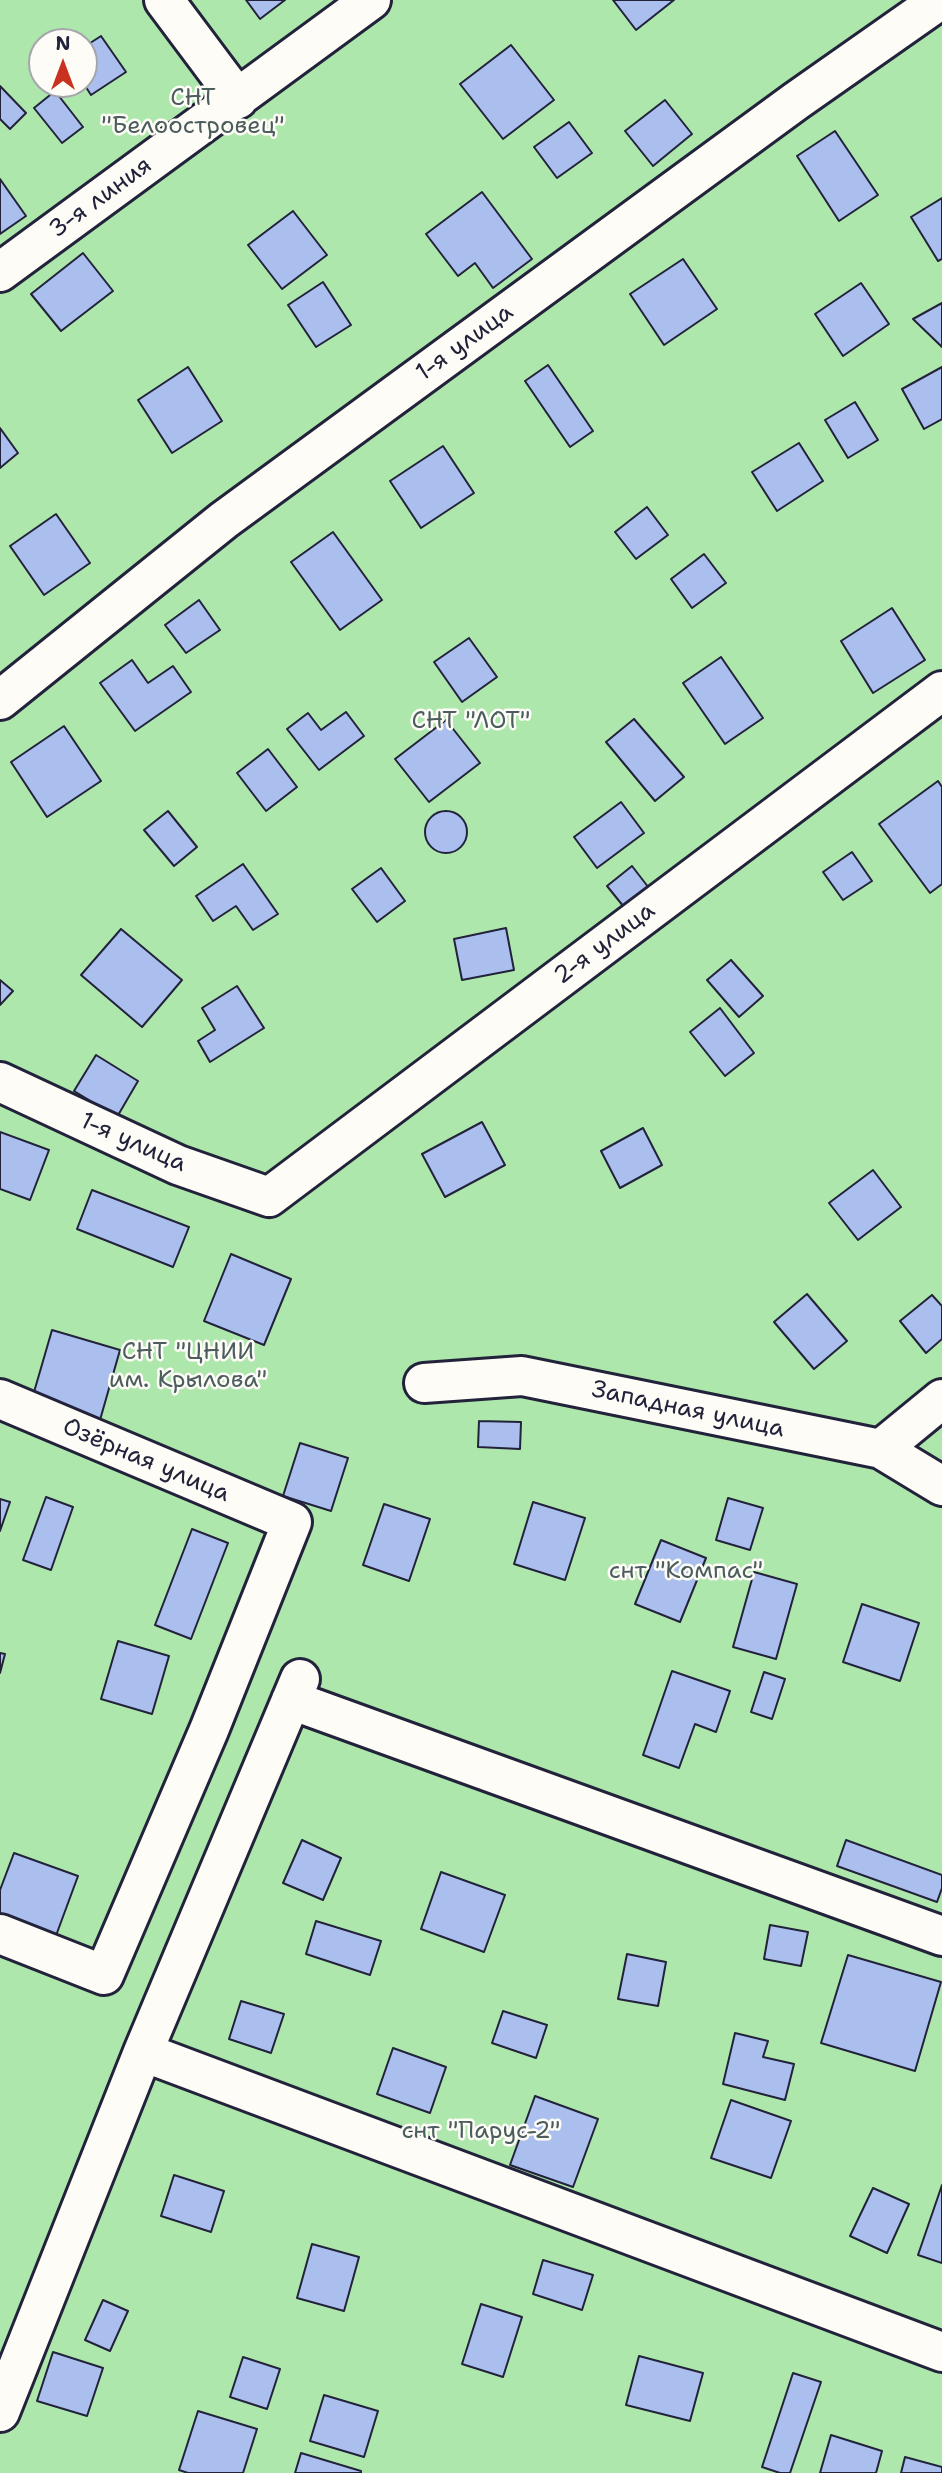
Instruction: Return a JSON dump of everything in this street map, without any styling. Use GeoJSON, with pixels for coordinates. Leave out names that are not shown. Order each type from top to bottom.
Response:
{"type":"FeatureCollection","features":[{"type":"Feature","properties":{"kind":"street"},"geometry":{"type":"LineString","coordinates":[[164,0],[238,99]]}},
{"type":"Feature","properties":{"kind":"street","name":"3-я линия"},"geometry":{"type":"LineString","coordinates":[[0,272],[371,0]]}},
{"type":"Feature","properties":{"kind":"street","name":"1-я улица"},"geometry":{"type":"LineString","coordinates":[[0,700],[224,520],[796,101],[940,0]]}},
{"type":"Feature","properties":{"kind":"street","name":"2-я улица"},"geometry":{"type":"LineString","coordinates":[[269,1197],[942,691]]}},
{"type":"Feature","properties":{"kind":"street","name":"1-я улица"},"geometry":{"type":"LineString","coordinates":[[0,1082],[178,1165],[269,1197]]}},
{"type":"Feature","properties":{"kind":"street","name":"Западная улица"},"geometry":{"type":"LineString","coordinates":[[424,1383],[522,1376],[881,1449],[942,1486]]}},
{"type":"Feature","properties":{"kind":"street","name":"Озёрная улица"},"geometry":{"type":"LineString","coordinates":[[0,1399],[292,1522],[209,1730],[104,1975],[0,1934]]}},
{"type":"Feature","properties":{"kind":"street"},"geometry":{"type":"LineString","coordinates":[[881,1449],[942,1399]]}},
{"type":"Feature","properties":{"kind":"street"},"geometry":{"type":"LineString","coordinates":[[0,2412],[143,2052],[295,1690],[942,1936]]}},
{"type":"Feature","properties":{"kind":"street"},"geometry":{"type":"LineString","coordinates":[[143,2052],[942,2351]]}},
{"type":"Feature","properties":{"kind":"green space"},"geometry":{"type":"Polygon","coordinates":[[[0,0],[942,0],[942,2473],[0,2473],[0,0]]]}},
{"type":"Feature","properties":{"kind":"building"},"geometry":{"type":"Polygon","coordinates":[[[246,0],[285,0],[260,19],[246,0]]]}},
{"type":"Feature","properties":{"kind":"building"},"geometry":{"type":"Polygon","coordinates":[[[613,0],[674,0],[636,30],[613,0]]]}},
{"type":"Feature","properties":{"kind":"building"},"geometry":{"type":"Polygon","coordinates":[[[101,36],[126,72],[98,90],[98,38],[101,36]]]}},
{"type":"Feature","properties":{"kind":"building"},"geometry":{"type":"Polygon","coordinates":[[[511,45],[554,100],[503,139],[460,84],[511,45]]]}},
{"type":"Feature","properties":{"kind":"building"},"geometry":{"type":"Polygon","coordinates":[[[0,86],[26,113],[10,129],[0,119],[0,86]]]}},
{"type":"Feature","properties":{"kind":"building"},"geometry":{"type":"Polygon","coordinates":[[[46,98],[60,98],[83,127],[62,143],[34,108],[46,98]]]}},
{"type":"Feature","properties":{"kind":"building"},"geometry":{"type":"Polygon","coordinates":[[[665,100],[692,134],[653,166],[625,131],[665,100]]]}},
{"type":"Feature","properties":{"kind":"building"},"geometry":{"type":"Polygon","coordinates":[[[569,122],[592,153],[557,178],[534,147],[569,122]]]}},
{"type":"Feature","properties":{"kind":"building"},"geometry":{"type":"Polygon","coordinates":[[[835,131],[878,195],[839,221],[797,156],[835,131]]]}},
{"type":"Feature","properties":{"kind":"building"},"geometry":{"type":"Polygon","coordinates":[[[0,179],[26,216],[0,234],[0,179]]]}},
{"type":"Feature","properties":{"kind":"building"},"geometry":{"type":"Polygon","coordinates":[[[482,192],[532,259],[493,288],[475,263],[458,276],[426,234],[482,192]]]}},
{"type":"Feature","properties":{"kind":"building"},"geometry":{"type":"Polygon","coordinates":[[[942,198],[942,259],[938,261],[911,217],[942,198]]]}},
{"type":"Feature","properties":{"kind":"building"},"geometry":{"type":"Polygon","coordinates":[[[293,211],[327,255],[282,289],[248,245],[293,211]]]}},
{"type":"Feature","properties":{"kind":"building"},"geometry":{"type":"Polygon","coordinates":[[[83,253],[113,291],[61,331],[31,294],[83,253]]]}},
{"type":"Feature","properties":{"kind":"building"},"geometry":{"type":"Polygon","coordinates":[[[683,259],[717,309],[664,345],[630,294],[683,259]]]}},
{"type":"Feature","properties":{"kind":"building"},"geometry":{"type":"Polygon","coordinates":[[[323,282],[351,325],[316,347],[288,305],[323,282]]]}},
{"type":"Feature","properties":{"kind":"building"},"geometry":{"type":"Polygon","coordinates":[[[861,283],[889,324],[843,356],[815,314],[861,283]]]}},
{"type":"Feature","properties":{"kind":"building"},"geometry":{"type":"Polygon","coordinates":[[[942,303],[942,347],[913,319],[942,303]]]}},
{"type":"Feature","properties":{"kind":"building"},"geometry":{"type":"Polygon","coordinates":[[[548,365],[593,431],[570,447],[525,381],[548,365]]]}},
{"type":"Feature","properties":{"kind":"building"},"geometry":{"type":"Polygon","coordinates":[[[188,367],[222,421],[172,453],[138,400],[188,367]]]}},
{"type":"Feature","properties":{"kind":"building"},"geometry":{"type":"Polygon","coordinates":[[[942,367],[942,419],[924,429],[902,389],[942,367]]]}},
{"type":"Feature","properties":{"kind":"building"},"geometry":{"type":"Polygon","coordinates":[[[855,402],[878,440],[848,458],[825,420],[855,402]]]}},
{"type":"Feature","properties":{"kind":"building"},"geometry":{"type":"Polygon","coordinates":[[[0,428],[18,453],[0,468],[0,428]]]}},
{"type":"Feature","properties":{"kind":"building"},"geometry":{"type":"Polygon","coordinates":[[[799,443],[823,481],[777,511],[752,472],[799,443]]]}},
{"type":"Feature","properties":{"kind":"building"},"geometry":{"type":"Polygon","coordinates":[[[443,446],[474,493],[421,528],[390,481],[443,446]]]}},
{"type":"Feature","properties":{"kind":"building"},"geometry":{"type":"Polygon","coordinates":[[[647,507],[668,535],[636,559],[615,532],[647,507]]]}},
{"type":"Feature","properties":{"kind":"building"},"geometry":{"type":"Polygon","coordinates":[[[56,514],[90,563],[44,595],[10,546],[56,514]]]}},
{"type":"Feature","properties":{"kind":"building"},"geometry":{"type":"Polygon","coordinates":[[[333,532],[382,600],[340,630],[291,562],[333,532]]]}},
{"type":"Feature","properties":{"kind":"building"},"geometry":{"type":"Polygon","coordinates":[[[704,554],[726,583],[692,608],[671,579],[704,554]]]}},
{"type":"Feature","properties":{"kind":"building"},"geometry":{"type":"Polygon","coordinates":[[[199,600],[220,630],[186,653],[165,625],[199,600]]]}},
{"type":"Feature","properties":{"kind":"building"},"geometry":{"type":"Polygon","coordinates":[[[892,608],[925,660],[873,693],[841,641],[892,608]]]}},
{"type":"Feature","properties":{"kind":"building"},"geometry":{"type":"Polygon","coordinates":[[[469,638],[497,677],[462,702],[434,662],[469,638]]]}},
{"type":"Feature","properties":{"kind":"building"},"geometry":{"type":"Polygon","coordinates":[[[721,657],[763,718],[725,744],[683,683],[721,657]]]}},
{"type":"Feature","properties":{"kind":"building"},"geometry":{"type":"Polygon","coordinates":[[[132,660],[148,683],[173,666],[191,692],[135,731],[100,683],[132,660]]]}},
{"type":"Feature","properties":{"kind":"building"},"geometry":{"type":"Polygon","coordinates":[[[346,712],[364,736],[319,770],[287,729],[308,713],[321,730],[346,712]]]}},
{"type":"Feature","properties":{"kind":"building"},"geometry":{"type":"Polygon","coordinates":[[[634,719],[684,777],[655,801],[606,742],[634,719]]]}},
{"type":"Feature","properties":{"kind":"building"},"geometry":{"type":"Polygon","coordinates":[[[446,720],[480,763],[429,802],[395,759],[446,720]]]}},
{"type":"Feature","properties":{"kind":"building"},"geometry":{"type":"Polygon","coordinates":[[[64,726],[101,781],[47,817],[11,762],[64,726]]]}},
{"type":"Feature","properties":{"kind":"building"},"geometry":{"type":"Polygon","coordinates":[[[268,749],[297,787],[266,811],[237,773],[268,749]]]}},
{"type":"Feature","properties":{"kind":"building"},"geometry":{"type":"Polygon","coordinates":[[[938,781],[942,787],[942,884],[930,893],[879,824],[938,781]]]}},
{"type":"Feature","properties":{"kind":"building"},"geometry":{"type":"Polygon","coordinates":[[[621,802],[644,833],[597,868],[574,837],[621,802]]]}},
{"type":"Feature","properties":{"kind":"building"},"geometry":{"type":"Polygon","coordinates":[[[168,811],[197,847],[174,866],[144,830],[168,811]]]}},
{"type":"Feature","properties":{"kind":"building"},"geometry":{"type":"Polygon","coordinates":[[[446,811],[461,817],[467,832],[461,847],[446,853],[431,847],[425,832],[431,817],[446,811]]]}},
{"type":"Feature","properties":{"kind":"building"},"geometry":{"type":"Polygon","coordinates":[[[852,852],[872,881],[843,900],[823,872],[852,852]]]}},
{"type":"Feature","properties":{"kind":"building"},"geometry":{"type":"Polygon","coordinates":[[[243,864],[278,914],[253,930],[236,906],[213,921],[196,896],[243,864]]]}},
{"type":"Feature","properties":{"kind":"building"},"geometry":{"type":"Polygon","coordinates":[[[632,866],[652,892],[628,912],[607,886],[632,866]]]}},
{"type":"Feature","properties":{"kind":"building"},"geometry":{"type":"Polygon","coordinates":[[[381,868],[405,901],[377,922],[352,889],[381,868]]]}},
{"type":"Feature","properties":{"kind":"building"},"geometry":{"type":"Polygon","coordinates":[[[506,928],[514,970],[462,980],[454,939],[506,928]]]}},
{"type":"Feature","properties":{"kind":"building"},"geometry":{"type":"Polygon","coordinates":[[[121,929],[182,980],[142,1027],[81,975],[121,929]]]}},
{"type":"Feature","properties":{"kind":"building"},"geometry":{"type":"Polygon","coordinates":[[[731,960],[763,996],[739,1017],[707,980],[731,960]]]}},
{"type":"Feature","properties":{"kind":"building"},"geometry":{"type":"Polygon","coordinates":[[[0,980],[13,991],[0,1005],[0,980]]]}},
{"type":"Feature","properties":{"kind":"building"},"geometry":{"type":"Polygon","coordinates":[[[237,986],[264,1028],[210,1062],[198,1041],[215,1030],[202,1008],[237,986]]]}},
{"type":"Feature","properties":{"kind":"building"},"geometry":{"type":"Polygon","coordinates":[[[720,1008],[754,1053],[725,1076],[690,1032],[720,1008]]]}},
{"type":"Feature","properties":{"kind":"building"},"geometry":{"type":"Polygon","coordinates":[[[96,1055],[138,1081],[117,1117],[74,1091],[96,1055]]]}},
{"type":"Feature","properties":{"kind":"building"},"geometry":{"type":"Polygon","coordinates":[[[482,1122],[505,1165],[445,1197],[422,1154],[482,1122]]]}},
{"type":"Feature","properties":{"kind":"building"},"geometry":{"type":"Polygon","coordinates":[[[643,1128],[662,1165],[620,1188],[601,1151],[643,1128]]]}},
{"type":"Feature","properties":{"kind":"building"},"geometry":{"type":"Polygon","coordinates":[[[0,1132],[49,1150],[30,1200],[0,1189],[0,1132]]]}},
{"type":"Feature","properties":{"kind":"building"},"geometry":{"type":"Polygon","coordinates":[[[873,1170],[901,1207],[858,1240],[829,1203],[873,1170]]]}},
{"type":"Feature","properties":{"kind":"building"},"geometry":{"type":"Polygon","coordinates":[[[92,1190],[189,1227],[173,1267],[77,1229],[92,1190]]]}},
{"type":"Feature","properties":{"kind":"building"},"geometry":{"type":"Polygon","coordinates":[[[231,1254],[291,1279],[264,1345],[204,1321],[231,1254]]]}},
{"type":"Feature","properties":{"kind":"building"},"geometry":{"type":"Polygon","coordinates":[[[807,1294],[847,1341],[814,1369],[774,1322],[807,1294]]]}},
{"type":"Feature","properties":{"kind":"building"},"geometry":{"type":"Polygon","coordinates":[[[932,1295],[942,1306],[942,1339],[926,1353],[900,1321],[932,1295]]]}},
{"type":"Feature","properties":{"kind":"building"},"geometry":{"type":"Polygon","coordinates":[[[52,1330],[120,1350],[100,1420],[32,1399],[52,1330]]]}},
{"type":"Feature","properties":{"kind":"building"},"geometry":{"type":"Polygon","coordinates":[[[479,1421],[521,1422],[520,1449],[478,1447],[479,1421]]]}},
{"type":"Feature","properties":{"kind":"building"},"geometry":{"type":"Polygon","coordinates":[[[300,1443],[348,1458],[331,1511],[283,1496],[300,1443]]]}},
{"type":"Feature","properties":{"kind":"building"},"geometry":{"type":"Polygon","coordinates":[[[46,1497],[73,1507],[51,1570],[23,1560],[46,1497]]]}},
{"type":"Feature","properties":{"kind":"building"},"geometry":{"type":"Polygon","coordinates":[[[728,1498],[763,1508],[750,1550],[716,1540],[728,1498]]]}},
{"type":"Feature","properties":{"kind":"building"},"geometry":{"type":"Polygon","coordinates":[[[0,1499],[10,1502],[0,1531],[0,1499]]]}},
{"type":"Feature","properties":{"kind":"building"},"geometry":{"type":"Polygon","coordinates":[[[533,1502],[585,1518],[565,1580],[514,1564],[533,1502]]]}},
{"type":"Feature","properties":{"kind":"building"},"geometry":{"type":"Polygon","coordinates":[[[384,1504],[430,1519],[409,1581],[363,1565],[384,1504]]]}},
{"type":"Feature","properties":{"kind":"building"},"geometry":{"type":"Polygon","coordinates":[[[192,1529],[228,1543],[191,1639],[155,1625],[192,1529]]]}},
{"type":"Feature","properties":{"kind":"building"},"geometry":{"type":"Polygon","coordinates":[[[661,1540],[706,1558],[680,1622],[635,1604],[661,1540]]]}},
{"type":"Feature","properties":{"kind":"building"},"geometry":{"type":"Polygon","coordinates":[[[754,1572],[797,1584],[776,1659],[733,1647],[754,1572]]]}},
{"type":"Feature","properties":{"kind":"building"},"geometry":{"type":"Polygon","coordinates":[[[862,1604],[919,1623],[900,1681],[843,1662],[862,1604]]]}},
{"type":"Feature","properties":{"kind":"building"},"geometry":{"type":"Polygon","coordinates":[[[118,1641],[169,1656],[152,1714],[101,1699],[118,1641]]]}},
{"type":"Feature","properties":{"kind":"building"},"geometry":{"type":"Polygon","coordinates":[[[0,1653],[5,1654],[0,1673],[0,1653]]]}},
{"type":"Feature","properties":{"kind":"building"},"geometry":{"type":"Polygon","coordinates":[[[672,1671],[730,1691],[716,1732],[695,1724],[679,1768],[643,1755],[672,1671]]]}},
{"type":"Feature","properties":{"kind":"building"},"geometry":{"type":"Polygon","coordinates":[[[764,1672],[785,1679],[772,1719],[751,1712],[764,1672]]]}},
{"type":"Feature","properties":{"kind":"building"},"geometry":{"type":"Polygon","coordinates":[[[302,1840],[341,1858],[323,1900],[283,1883],[302,1840]]]}},
{"type":"Feature","properties":{"kind":"building"},"geometry":{"type":"Polygon","coordinates":[[[846,1840],[942,1875],[942,1888],[937,1902],[837,1866],[846,1840]]]}},
{"type":"Feature","properties":{"kind":"building"},"geometry":{"type":"Polygon","coordinates":[[[14,1853],[78,1876],[54,1941],[0,1921],[0,1890],[14,1853]]]}},
{"type":"Feature","properties":{"kind":"building"},"geometry":{"type":"Polygon","coordinates":[[[441,1872],[505,1895],[484,1952],[421,1929],[441,1872]]]}},
{"type":"Feature","properties":{"kind":"building"},"geometry":{"type":"Polygon","coordinates":[[[316,1921],[381,1941],[370,1975],[306,1954],[316,1921]]]}},
{"type":"Feature","properties":{"kind":"building"},"geometry":{"type":"Polygon","coordinates":[[[770,1925],[808,1932],[801,1966],[764,1959],[770,1925]]]}},
{"type":"Feature","properties":{"kind":"building"},"geometry":{"type":"Polygon","coordinates":[[[627,1954],[666,1962],[658,2006],[618,1999],[627,1954]]]}},
{"type":"Feature","properties":{"kind":"building"},"geometry":{"type":"Polygon","coordinates":[[[848,1955],[941,1982],[915,2071],[821,2043],[848,1955]]]}},
{"type":"Feature","properties":{"kind":"building"},"geometry":{"type":"Polygon","coordinates":[[[241,2001],[284,2014],[271,2053],[229,2039],[241,2001]]]}},
{"type":"Feature","properties":{"kind":"building"},"geometry":{"type":"Polygon","coordinates":[[[503,2011],[547,2025],[536,2058],[492,2043],[503,2011]]]}},
{"type":"Feature","properties":{"kind":"building"},"geometry":{"type":"Polygon","coordinates":[[[735,2033],[768,2041],[763,2057],[794,2064],[785,2100],[723,2084],[735,2033]]]}},
{"type":"Feature","properties":{"kind":"building"},"geometry":{"type":"Polygon","coordinates":[[[393,2048],[446,2067],[430,2113],[377,2094],[393,2048]]]}},
{"type":"Feature","properties":{"kind":"building"},"geometry":{"type":"Polygon","coordinates":[[[535,2096],[598,2119],[573,2187],[510,2165],[535,2096]]]}},
{"type":"Feature","properties":{"kind":"building"},"geometry":{"type":"Polygon","coordinates":[[[731,2100],[791,2121],[771,2178],[711,2158],[731,2100]]]}},
{"type":"Feature","properties":{"kind":"building"},"geometry":{"type":"Polygon","coordinates":[[[174,2175],[224,2191],[211,2232],[161,2216],[174,2175]]]}},
{"type":"Feature","properties":{"kind":"building"},"geometry":{"type":"Polygon","coordinates":[[[942,2185],[942,2263],[918,2255],[942,2185]]]}},
{"type":"Feature","properties":{"kind":"building"},"geometry":{"type":"Polygon","coordinates":[[[873,2188],[909,2204],[887,2253],[850,2236],[873,2188]]]}},
{"type":"Feature","properties":{"kind":"building"},"geometry":{"type":"Polygon","coordinates":[[[312,2244],[359,2257],[344,2311],[297,2298],[312,2244]]]}},
{"type":"Feature","properties":{"kind":"building"},"geometry":{"type":"Polygon","coordinates":[[[543,2260],[593,2275],[582,2310],[533,2294],[543,2260]]]}},
{"type":"Feature","properties":{"kind":"building"},"geometry":{"type":"Polygon","coordinates":[[[103,2300],[128,2311],[110,2351],[85,2340],[103,2300]]]}},
{"type":"Feature","properties":{"kind":"building"},"geometry":{"type":"Polygon","coordinates":[[[481,2304],[522,2317],[503,2377],[462,2364],[481,2304]]]}},
{"type":"Feature","properties":{"kind":"building"},"geometry":{"type":"Polygon","coordinates":[[[53,2352],[103,2368],[87,2416],[37,2401],[53,2352]]]}},
{"type":"Feature","properties":{"kind":"building"},"geometry":{"type":"Polygon","coordinates":[[[639,2356],[703,2373],[690,2421],[626,2405],[639,2356]]]}},
{"type":"Feature","properties":{"kind":"building"},"geometry":{"type":"Polygon","coordinates":[[[243,2357],[280,2369],[267,2409],[230,2397],[243,2357]]]}},
{"type":"Feature","properties":{"kind":"building"},"geometry":{"type":"Polygon","coordinates":[[[793,2373],[821,2382],[790,2473],[780,2473],[762,2467],[793,2373]]]}},
{"type":"Feature","properties":{"kind":"building"},"geometry":{"type":"Polygon","coordinates":[[[324,2395],[378,2411],[364,2457],[310,2441],[324,2395]]]}},
{"type":"Feature","properties":{"kind":"building"},"geometry":{"type":"Polygon","coordinates":[[[198,2411],[257,2429],[243,2473],[188,2473],[179,2470],[198,2411]]]}},
{"type":"Feature","properties":{"kind":"building"},"geometry":{"type":"Polygon","coordinates":[[[831,2435],[882,2451],[876,2473],[820,2473],[831,2435]]]}},
{"type":"Feature","properties":{"kind":"building"},"geometry":{"type":"Polygon","coordinates":[[[301,2453],[361,2471],[361,2473],[295,2473],[301,2453]]]}},
{"type":"Feature","properties":{"kind":"building"},"geometry":{"type":"Polygon","coordinates":[[[905,2457],[942,2467],[942,2473],[901,2473],[905,2457]]]}},
{"type":"Feature","properties":{"kind":"park label","name":"СНТ \"Белоостровец\""},"geometry":{"type":"Point","coordinates":[193,113]}},
{"type":"Feature","properties":{"kind":"park label","name":"СНТ \"ЛОТ\""},"geometry":{"type":"Point","coordinates":[471,722]}},
{"type":"Feature","properties":{"kind":"park label","name":"СНТ \"ЦНИИ им. Крылова\""},"geometry":{"type":"Point","coordinates":[188,1367]}},
{"type":"Feature","properties":{"kind":"park label","name":"снт \"Компас\""},"geometry":{"type":"Point","coordinates":[686,1572]}},
{"type":"Feature","properties":{"kind":"park label","name":"снт \"Парус-2\""},"geometry":{"type":"Point","coordinates":[481,2132]}}]}
